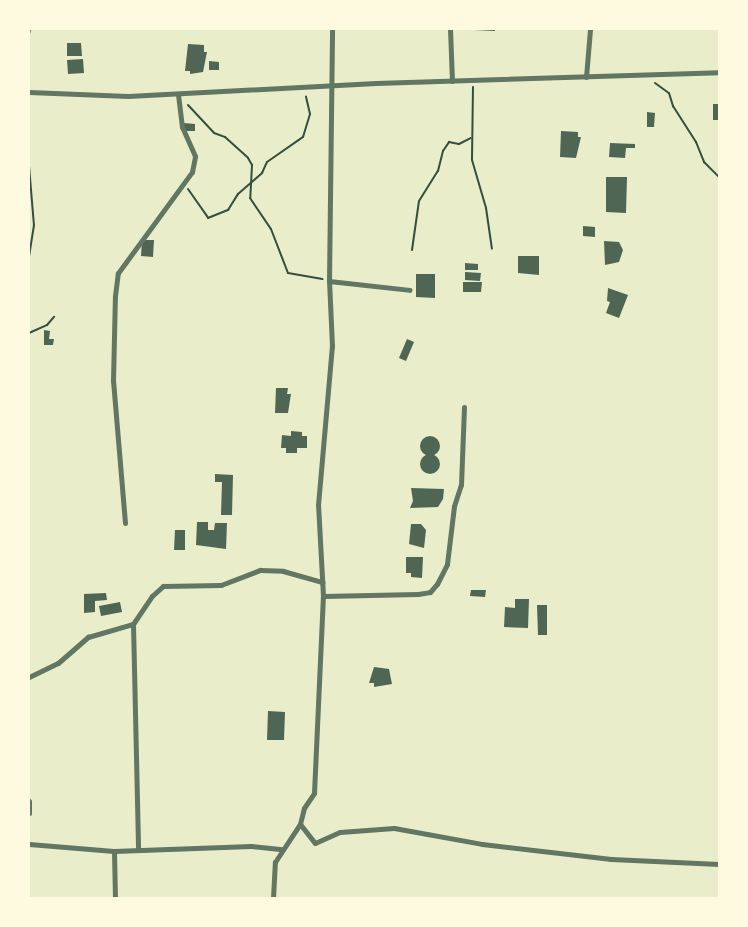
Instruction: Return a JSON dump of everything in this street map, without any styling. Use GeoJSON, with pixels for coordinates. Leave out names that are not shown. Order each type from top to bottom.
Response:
{"type":"FeatureCollection","features":[{"type":"Feature","properties":{"kind":"street"},"geometry":{"type":"LineString","coordinates":[[273,898],[275,862],[300,824],[304,808],[314,793],[323,596],[318,506],[331,381],[329,281],[334,86],[332,29]]}},
{"type":"Feature","properties":{"kind":"street"},"geometry":{"type":"LineString","coordinates":[[450,29],[452,81]]}},
{"type":"Feature","properties":{"kind":"street"},"geometry":{"type":"LineString","coordinates":[[586,77],[590,29]]}},
{"type":"Feature","properties":{"kind":"street"},"geometry":{"type":"LineString","coordinates":[[29,92],[128,96],[473,80],[647,76],[719,72]]}},
{"type":"Feature","properties":{"kind":"street"},"geometry":{"type":"LineString","coordinates":[[125,523],[113,381],[113,311],[118,273],[129,262],[150,226],[186,184],[192,172],[195,156],[182,127],[178,94]]}},
{"type":"Feature","properties":{"kind":"street"},"geometry":{"type":"LineString","coordinates":[[329,281],[410,290]]}},
{"type":"Feature","properties":{"kind":"street"},"geometry":{"type":"LineString","coordinates":[[323,596],[418,594],[430,592],[437,584],[447,564],[454,506],[461,485],[464,407]]}},
{"type":"Feature","properties":{"kind":"street"},"geometry":{"type":"LineString","coordinates":[[138,848],[132,624],[152,596],[163,586],[221,586],[260,570],[284,571],[322,582]]}},
{"type":"Feature","properties":{"kind":"street"},"geometry":{"type":"LineString","coordinates":[[29,677],[58,663],[88,637],[132,624]]}},
{"type":"Feature","properties":{"kind":"street"},"geometry":{"type":"LineString","coordinates":[[29,801],[29,813]]}},
{"type":"Feature","properties":{"kind":"street"},"geometry":{"type":"LineString","coordinates":[[300,824],[315,843],[340,832],[394,828],[482,844],[611,859],[719,864]]}},
{"type":"Feature","properties":{"kind":"street"},"geometry":{"type":"LineString","coordinates":[[29,844],[114,850],[251,846],[282,849]]}},
{"type":"Feature","properties":{"kind":"street"},"geometry":{"type":"LineString","coordinates":[[114,850],[115,898]]}},
{"type":"Feature","properties":{"kind":"path"},"geometry":{"type":"LineString","coordinates":[[29,34],[30,29]]}},
{"type":"Feature","properties":{"kind":"path"},"geometry":{"type":"LineString","coordinates":[[647,76],[669,93],[672,106],[696,142],[704,162],[719,177]]}},
{"type":"Feature","properties":{"kind":"path"},"geometry":{"type":"LineString","coordinates":[[473,80],[471,138],[492,250]]}},
{"type":"Feature","properties":{"kind":"path"},"geometry":{"type":"LineString","coordinates":[[186,184],[208,218],[228,210],[250,183],[263,171],[267,162],[303,137],[310,114],[304,88]]}},
{"type":"Feature","properties":{"kind":"path"},"geometry":{"type":"LineString","coordinates":[[178,94],[214,133],[225,137],[244,154],[252,165],[250,198],[271,229],[288,274],[329,281]]}},
{"type":"Feature","properties":{"kind":"path"},"geometry":{"type":"LineString","coordinates":[[412,250],[419,201],[438,171],[443,151],[449,142],[459,144],[471,138]]}},
{"type":"Feature","properties":{"kind":"path"},"geometry":{"type":"LineString","coordinates":[[29,166],[34,224],[29,256]]}},
{"type":"Feature","properties":{"kind":"path"},"geometry":{"type":"LineString","coordinates":[[29,333],[47,325],[54,317]]}},
{"type":"Feature","properties":{"kind":"building"},"geometry":{"type":"Polygon","coordinates":[[[495,29],[495,31],[474,30],[495,29]]]}},
{"type":"Feature","properties":{"kind":"building"},"geometry":{"type":"Polygon","coordinates":[[[67,43],[81,43],[82,56],[67,56],[67,43]]]}},
{"type":"Feature","properties":{"kind":"building"},"geometry":{"type":"Polygon","coordinates":[[[188,44],[204,45],[204,52],[207,52],[203,72],[190,74],[190,71],[185,71],[188,44]]]}},
{"type":"Feature","properties":{"kind":"building"},"geometry":{"type":"Polygon","coordinates":[[[83,59],[84,73],[68,74],[67,60],[83,59]]]}},
{"type":"Feature","properties":{"kind":"building"},"geometry":{"type":"Polygon","coordinates":[[[209,61],[219,62],[219,70],[209,70],[209,61]]]}},
{"type":"Feature","properties":{"kind":"building"},"geometry":{"type":"Polygon","coordinates":[[[713,104],[719,104],[719,120],[713,120],[713,104]]]}},
{"type":"Feature","properties":{"kind":"building"},"geometry":{"type":"Polygon","coordinates":[[[647,112],[655,113],[654,127],[647,127],[647,112]]]}},
{"type":"Feature","properties":{"kind":"building"},"geometry":{"type":"Polygon","coordinates":[[[184,123],[195,124],[195,131],[184,131],[184,123]]]}},
{"type":"Feature","properties":{"kind":"building"},"geometry":{"type":"Polygon","coordinates":[[[561,131],[578,132],[578,137],[581,137],[576,158],[560,157],[561,131]]]}},
{"type":"Feature","properties":{"kind":"building"},"geometry":{"type":"Polygon","coordinates":[[[610,143],[635,144],[635,148],[626,148],[625,158],[609,157],[610,143]]]}},
{"type":"Feature","properties":{"kind":"building"},"geometry":{"type":"Polygon","coordinates":[[[606,177],[627,177],[626,213],[606,212],[606,177]]]}},
{"type":"Feature","properties":{"kind":"building"},"geometry":{"type":"Polygon","coordinates":[[[583,226],[595,227],[595,237],[583,236],[583,226]]]}},
{"type":"Feature","properties":{"kind":"building"},"geometry":{"type":"Polygon","coordinates":[[[142,240],[154,240],[153,257],[141,256],[142,240]]]}},
{"type":"Feature","properties":{"kind":"building"},"geometry":{"type":"Polygon","coordinates":[[[604,241],[619,242],[623,250],[619,262],[605,265],[604,241]]]}},
{"type":"Feature","properties":{"kind":"building"},"geometry":{"type":"Polygon","coordinates":[[[518,256],[539,256],[539,275],[518,273],[518,256]]]}},
{"type":"Feature","properties":{"kind":"building"},"geometry":{"type":"Polygon","coordinates":[[[465,263],[478,264],[478,270],[465,270],[465,263]]]}},
{"type":"Feature","properties":{"kind":"building"},"geometry":{"type":"Polygon","coordinates":[[[465,272],[481,273],[480,281],[465,280],[465,272]]]}},
{"type":"Feature","properties":{"kind":"building"},"geometry":{"type":"Polygon","coordinates":[[[416,274],[435,274],[435,298],[416,297],[416,274]]]}},
{"type":"Feature","properties":{"kind":"building"},"geometry":{"type":"Polygon","coordinates":[[[463,282],[482,282],[481,292],[463,292],[463,282]]]}},
{"type":"Feature","properties":{"kind":"building"},"geometry":{"type":"Polygon","coordinates":[[[608,288],[628,295],[619,318],[606,313],[610,302],[607,301],[608,288]]]}},
{"type":"Feature","properties":{"kind":"building"},"geometry":{"type":"Polygon","coordinates":[[[44,330],[50,331],[49,339],[54,339],[53,345],[44,345],[44,330]]]}},
{"type":"Feature","properties":{"kind":"building"},"geometry":{"type":"Polygon","coordinates":[[[407,339],[414,342],[406,361],[399,358],[407,339]]]}},
{"type":"Feature","properties":{"kind":"building"},"geometry":{"type":"Polygon","coordinates":[[[276,388],[288,388],[287,394],[291,394],[288,413],[275,413],[276,388]]]}},
{"type":"Feature","properties":{"kind":"building"},"geometry":{"type":"Polygon","coordinates":[[[291,431],[302,432],[302,436],[307,436],[307,448],[297,448],[297,453],[286,453],[286,448],[281,448],[282,435],[291,436],[291,431]]]}},
{"type":"Feature","properties":{"kind":"building"},"geometry":{"type":"Polygon","coordinates":[[[430,436],[437,439],[440,446],[437,453],[430,456],[423,453],[420,446],[423,439],[430,436]]]}},
{"type":"Feature","properties":{"kind":"building"},"geometry":{"type":"Polygon","coordinates":[[[426,454],[434,454],[440,460],[440,468],[434,474],[426,474],[420,468],[420,460],[426,454]]]}},
{"type":"Feature","properties":{"kind":"building"},"geometry":{"type":"Polygon","coordinates":[[[215,474],[233,475],[232,515],[221,515],[222,482],[215,482],[215,474]]]}},
{"type":"Feature","properties":{"kind":"building"},"geometry":{"type":"Polygon","coordinates":[[[411,488],[444,489],[443,499],[438,507],[410,508],[413,501],[411,488]]]}},
{"type":"Feature","properties":{"kind":"building"},"geometry":{"type":"Polygon","coordinates":[[[197,522],[208,522],[208,530],[214,530],[215,523],[227,523],[226,549],[196,545],[197,522]]]}},
{"type":"Feature","properties":{"kind":"building"},"geometry":{"type":"Polygon","coordinates":[[[411,524],[421,524],[426,530],[424,548],[409,544],[411,524]]]}},
{"type":"Feature","properties":{"kind":"building"},"geometry":{"type":"Polygon","coordinates":[[[175,530],[185,530],[185,550],[174,550],[175,530]]]}},
{"type":"Feature","properties":{"kind":"building"},"geometry":{"type":"Polygon","coordinates":[[[406,557],[423,557],[422,578],[411,577],[411,573],[406,573],[406,557]]]}},
{"type":"Feature","properties":{"kind":"building"},"geometry":{"type":"Polygon","coordinates":[[[471,590],[486,590],[485,597],[470,596],[471,590]]]}},
{"type":"Feature","properties":{"kind":"building"},"geometry":{"type":"Polygon","coordinates":[[[106,593],[107,600],[95,601],[95,612],[84,613],[84,594],[106,593]]]}},
{"type":"Feature","properties":{"kind":"building"},"geometry":{"type":"Polygon","coordinates":[[[515,599],[529,599],[528,628],[504,627],[505,607],[515,608],[515,599]]]}},
{"type":"Feature","properties":{"kind":"building"},"geometry":{"type":"Polygon","coordinates":[[[120,602],[122,612],[101,616],[99,606],[120,602]]]}},
{"type":"Feature","properties":{"kind":"building"},"geometry":{"type":"Polygon","coordinates":[[[537,605],[547,605],[547,635],[538,635],[537,605]]]}},
{"type":"Feature","properties":{"kind":"building"},"geometry":{"type":"Polygon","coordinates":[[[374,667],[389,669],[392,684],[374,687],[374,683],[369,683],[374,667]]]}},
{"type":"Feature","properties":{"kind":"building"},"geometry":{"type":"Polygon","coordinates":[[[268,711],[285,712],[284,740],[267,740],[268,711]]]}}]}
